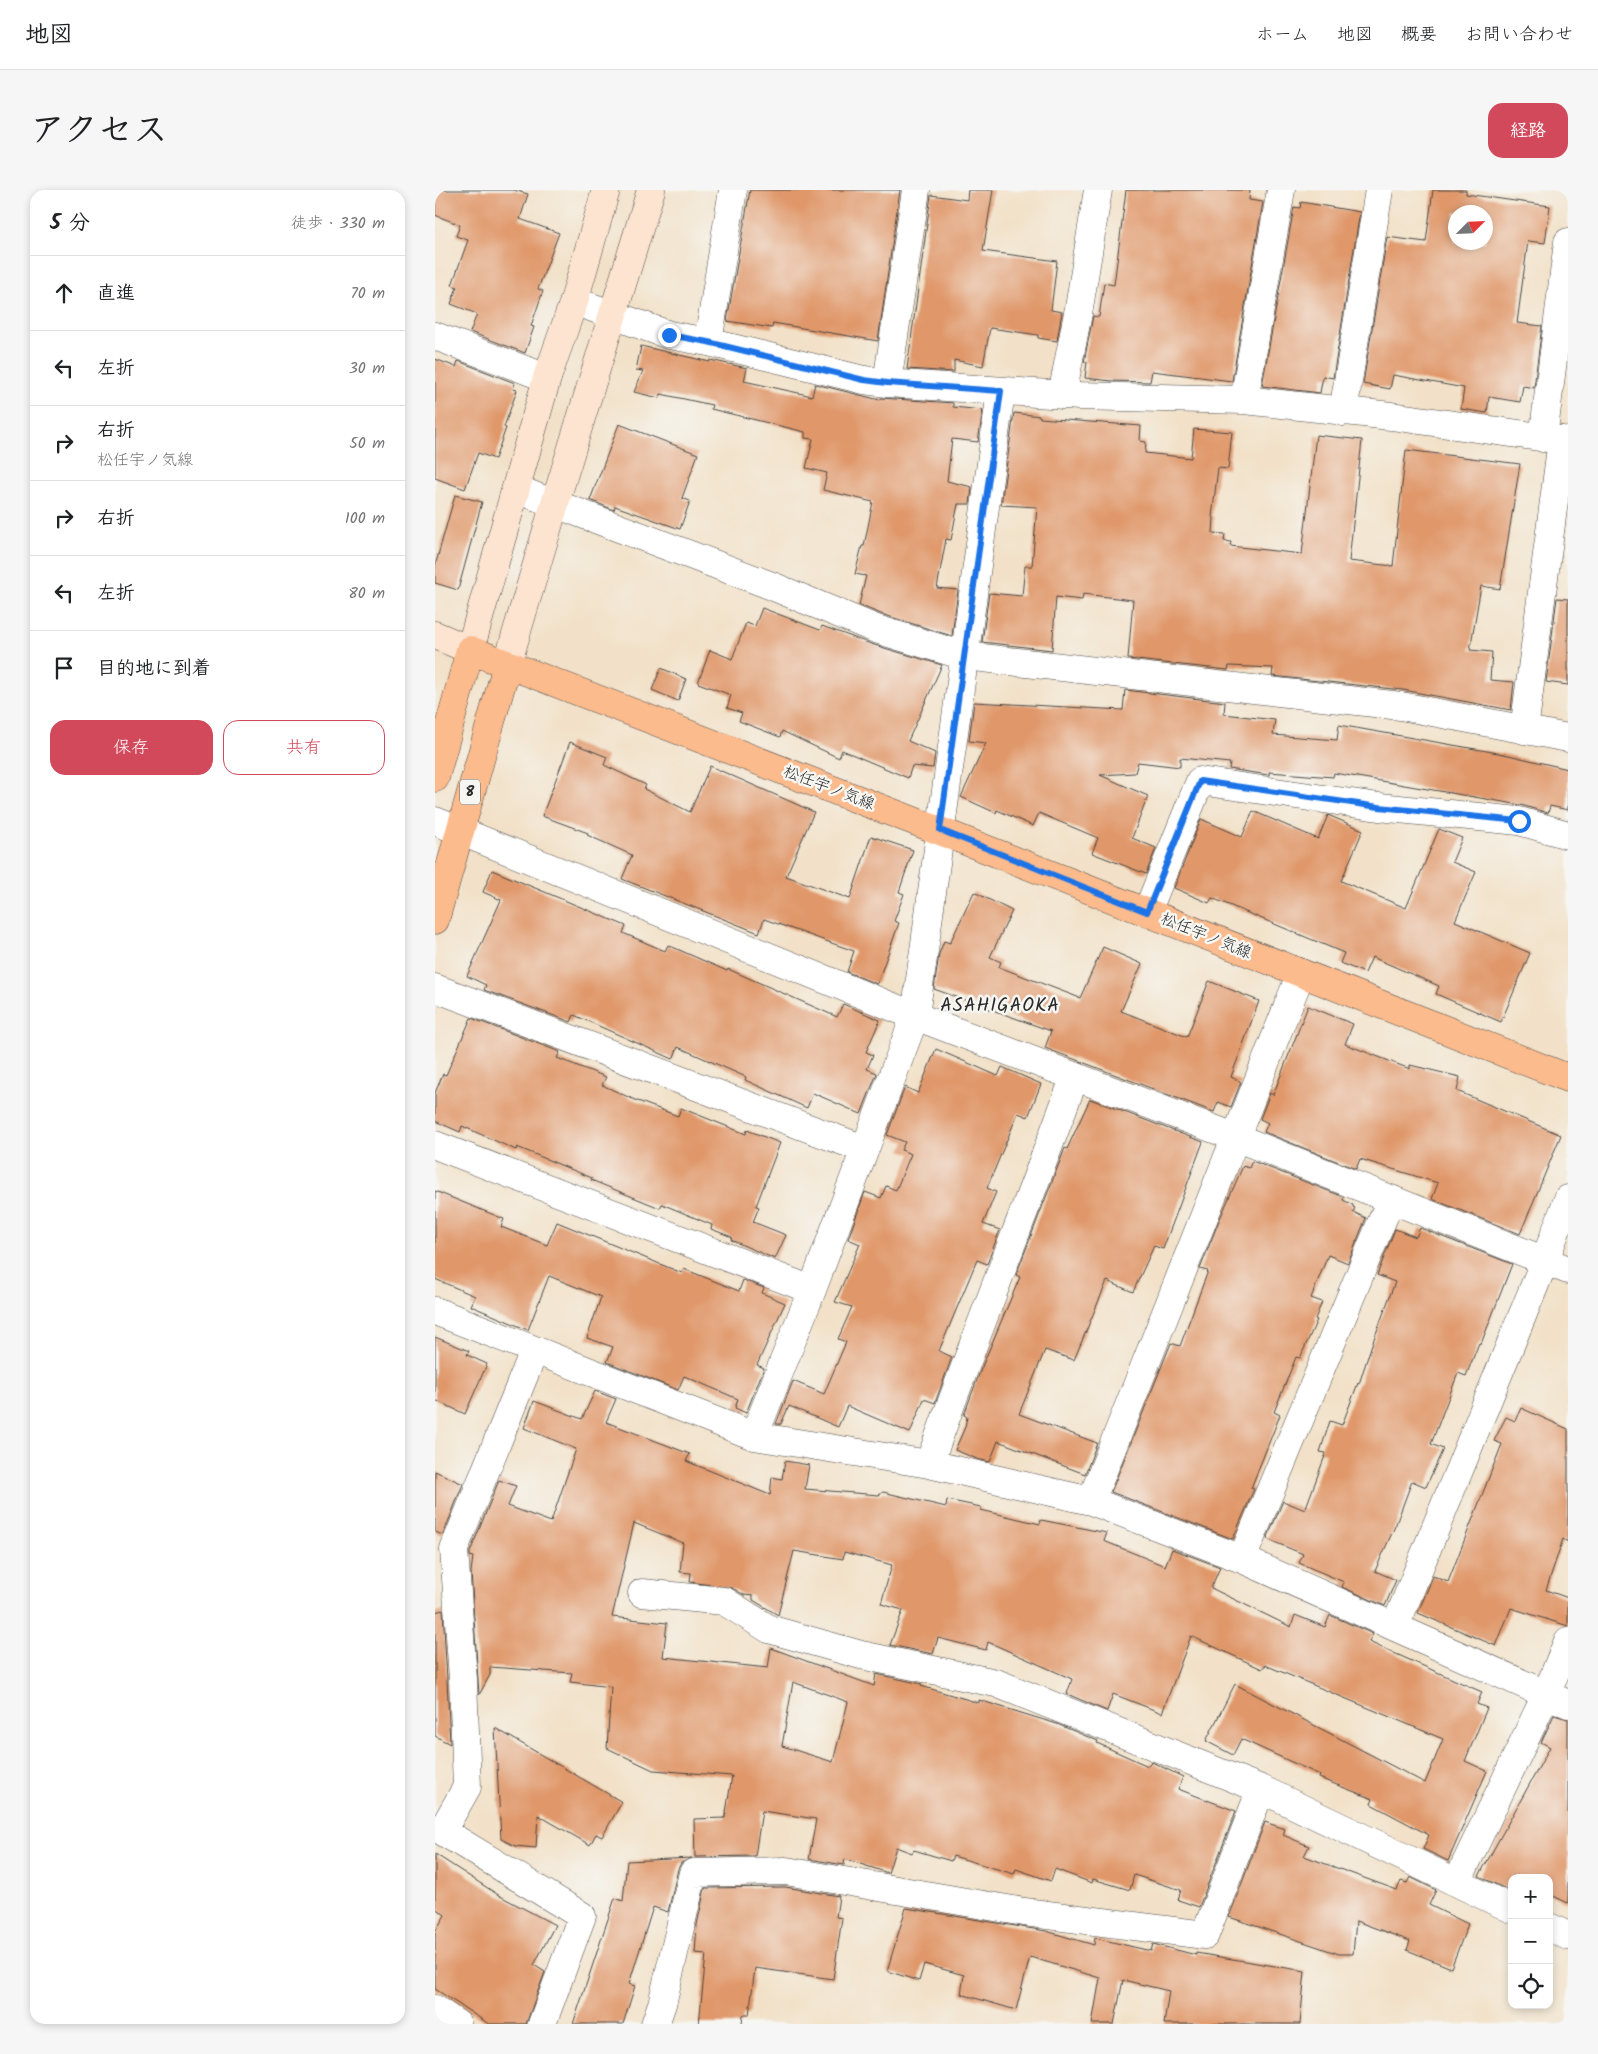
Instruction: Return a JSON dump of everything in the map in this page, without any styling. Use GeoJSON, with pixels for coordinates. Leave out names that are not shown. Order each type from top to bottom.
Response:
{"type":"FeatureCollection","features":[{"type":"Feature","properties":{"kind":"main road","name":"松任宇ノ気線"},"geometry":{"type":"LineString","coordinates":[[470,650],[940,830],[1568,1078]]}},
{"type":"Feature","properties":{"kind":"main road"},"geometry":{"type":"LineString","coordinates":[[435,778],[470,650]]}},
{"type":"Feature","properties":{"kind":"main road","name":"8"},"geometry":{"type":"LineString","coordinates":[[435,920],[447,826],[507,665]]}},
{"type":"Feature","properties":{"kind":"street"},"geometry":{"type":"LineString","coordinates":[[435,635],[470,650],[547,378],[574,301],[606,190]]}},
{"type":"Feature","properties":{"kind":"street"},"geometry":{"type":"LineString","coordinates":[[507,665],[651,190]]}},
{"type":"Feature","properties":{"kind":"street"},"geometry":{"type":"LineString","coordinates":[[708,342],[733,190]]}},
{"type":"Feature","properties":{"kind":"street"},"geometry":{"type":"LineString","coordinates":[[887,383],[916,190]]}},
{"type":"Feature","properties":{"kind":"street"},"geometry":{"type":"LineString","coordinates":[[1062,395],[1079,308],[1098,190]]}},
{"type":"Feature","properties":{"kind":"street"},"geometry":{"type":"LineString","coordinates":[[1244,400],[1281,190]]}},
{"type":"Feature","properties":{"kind":"street"},"geometry":{"type":"LineString","coordinates":[[1343,412],[1379,190]]}},
{"type":"Feature","properties":{"kind":"street"},"geometry":{"type":"LineString","coordinates":[[1524,730],[1558,440],[1568,242]]}},
{"type":"Feature","properties":{"kind":"street"},"geometry":{"type":"LineString","coordinates":[[574,301],[669,335],[708,342],[864,380],[1062,395],[1244,400],[1558,440]]}},
{"type":"Feature","properties":{"kind":"street"},"geometry":{"type":"LineString","coordinates":[[435,336],[547,378]]}},
{"type":"Feature","properties":{"kind":"street"},"geometry":{"type":"LineString","coordinates":[[754,1436],[812,1290],[915,1016],[1001,391]]}},
{"type":"Feature","properties":{"kind":"street"},"geometry":{"type":"LineString","coordinates":[[516,489],[772,586],[876,629],[965,656],[1401,706],[1568,738]]}},
{"type":"Feature","properties":{"kind":"street"},"geometry":{"type":"LineString","coordinates":[[1147,912],[1200,781],[1379,807],[1519,821],[1568,835]]}},
{"type":"Feature","properties":{"kind":"street"},"geometry":{"type":"LineString","coordinates":[[447,826],[915,1016],[1235,1137],[1557,1265]]}},
{"type":"Feature","properties":{"kind":"street"},"geometry":{"type":"LineString","coordinates":[[1091,1501],[1301,973]]}},
{"type":"Feature","properties":{"kind":"street"},"geometry":{"type":"LineString","coordinates":[[435,988],[865,1150]]}},
{"type":"Feature","properties":{"kind":"street"},"geometry":{"type":"LineString","coordinates":[[929,1464],[1075,1076]]}},
{"type":"Feature","properties":{"kind":"street"},"geometry":{"type":"LineString","coordinates":[[435,1145],[812,1290]]}},
{"type":"Feature","properties":{"kind":"street"},"geometry":{"type":"LineString","coordinates":[[1242,1559],[1391,1199]]}},
{"type":"Feature","properties":{"kind":"street"},"geometry":{"type":"LineString","coordinates":[[1395,1628],[1557,1265],[1568,1199]]}},
{"type":"Feature","properties":{"kind":"street"},"geometry":{"type":"LineString","coordinates":[[435,1311],[754,1436],[929,1464],[1091,1501],[1242,1559],[1557,1700]]}},
{"type":"Feature","properties":{"kind":"street"},"geometry":{"type":"LineString","coordinates":[[534,1351],[444,1550],[463,1679],[467,1787],[439,1837],[582,1916],[542,2024]]}},
{"type":"Feature","properties":{"kind":"street"},"geometry":{"type":"LineString","coordinates":[[642,1593],[724,1601],[769,1629],[861,1655],[996,1683],[1261,1789],[1508,1907]]}},
{"type":"Feature","properties":{"kind":"street"},"geometry":{"type":"LineString","coordinates":[[1457,1882],[1557,1700],[1568,1641]]}},
{"type":"Feature","properties":{"kind":"street"},"geometry":{"type":"LineString","coordinates":[[655,2024],[693,1873],[786,1871],[1024,1912],[1205,1936],[1261,1789]]}},
{"type":"Feature","properties":{"kind":"street"},"geometry":{"type":"LineString","coordinates":[[1553,1929],[1568,1936]]}},
{"type":"Feature","properties":{"kind":"street"},"geometry":{"type":"LineString","coordinates":[[435,2009],[457,2024]]}},
{"type":"Feature","properties":{"kind":"building"},"geometry":{"type":"Polygon","coordinates":[[[435,190],[514,190],[528,194],[520,219],[559,233],[538,289],[543,291],[531,326],[534,327],[525,353],[470,332],[477,314],[451,304],[457,287],[452,285],[468,240],[456,236],[460,225],[435,215],[435,190]]]}},
{"type":"Feature","properties":{"kind":"building"},"geometry":{"type":"Polygon","coordinates":[[[750,190],[900,190],[878,341],[773,323],[772,328],[727,321],[750,190]]]}},
{"type":"Feature","properties":{"kind":"building"},"geometry":{"type":"Polygon","coordinates":[[[968,190],[993,190],[983,251],[1057,261],[1051,310],[1062,312],[1057,341],[1038,338],[1038,335],[990,328],[983,366],[954,360],[954,372],[907,369],[931,195],[967,200],[968,190]]]}},
{"type":"Feature","properties":{"kind":"building"},"geometry":{"type":"Polygon","coordinates":[[[1126,190],[1250,190],[1249,200],[1263,202],[1232,381],[1152,371],[1150,382],[1085,378],[1087,362],[1084,362],[1093,316],[1099,317],[1104,283],[1114,285],[1126,190]]]}},
{"type":"Feature","properties":{"kind":"building"},"geometry":{"type":"Polygon","coordinates":[[[1433,190],[1466,190],[1466,194],[1550,206],[1545,243],[1528,241],[1517,323],[1542,326],[1534,388],[1523,386],[1520,402],[1489,397],[1487,413],[1461,409],[1464,388],[1393,375],[1390,389],[1363,384],[1387,237],[1426,242],[1433,190]]]}},
{"type":"Feature","properties":{"kind":"building"},"geometry":{"type":"Polygon","coordinates":[[[1301,202],[1360,212],[1333,378],[1323,376],[1320,393],[1262,386],[1294,207],[1300,208],[1301,202]]]}},
{"type":"Feature","properties":{"kind":"building"},"geometry":{"type":"Polygon","coordinates":[[[641,346],[710,362],[710,360],[747,368],[744,381],[812,396],[815,384],[880,400],[881,398],[953,403],[953,407],[983,410],[978,442],[952,439],[947,481],[972,487],[970,504],[958,504],[951,540],[946,539],[937,588],[958,590],[952,636],[881,614],[859,605],[866,576],[855,574],[862,546],[864,546],[873,502],[823,490],[827,473],[806,468],[813,439],[805,438],[805,432],[711,409],[712,405],[661,394],[659,398],[634,392],[643,371],[636,370],[641,346]]]}},
{"type":"Feature","properties":{"kind":"building"},"geometry":{"type":"Polygon","coordinates":[[[435,359],[456,367],[458,361],[515,383],[513,389],[517,390],[495,459],[478,453],[465,489],[435,478],[435,359]]]}},
{"type":"Feature","properties":{"kind":"building"},"geometry":{"type":"Polygon","coordinates":[[[1014,413],[1040,416],[1040,418],[1141,426],[1140,441],[1146,442],[1145,453],[1191,458],[1194,429],[1232,432],[1228,469],[1218,468],[1212,517],[1214,517],[1213,533],[1225,534],[1224,541],[1231,542],[1230,546],[1302,554],[1316,435],[1362,440],[1349,561],[1393,566],[1406,450],[1520,464],[1500,589],[1481,586],[1470,650],[1492,652],[1490,680],[1514,682],[1511,710],[1403,690],[1272,676],[1273,668],[1229,666],[1228,670],[1128,659],[1133,600],[1083,594],[1082,600],[1056,597],[1052,650],[982,642],[989,593],[1022,596],[1025,566],[1032,566],[1037,507],[1001,505],[1014,413]]]}},
{"type":"Feature","properties":{"kind":"building"},"geometry":{"type":"Polygon","coordinates":[[[619,424],[698,454],[682,498],[690,501],[680,529],[615,506],[614,510],[590,500],[619,424]]]}},
{"type":"Feature","properties":{"kind":"building"},"geometry":{"type":"Polygon","coordinates":[[[455,495],[482,502],[458,590],[435,583],[435,566],[455,495]]]}},
{"type":"Feature","properties":{"kind":"building"},"geometry":{"type":"Polygon","coordinates":[[[1557,598],[1568,599],[1568,685],[1546,682],[1557,598]]]}},
{"type":"Feature","properties":{"kind":"building"},"geometry":{"type":"Polygon","coordinates":[[[762,608],[820,630],[822,626],[871,644],[942,665],[908,741],[935,753],[933,768],[912,766],[908,778],[842,750],[839,758],[782,731],[780,737],[739,721],[742,713],[727,708],[731,695],[698,683],[710,650],[732,659],[746,623],[755,626],[762,608]]]}},
{"type":"Feature","properties":{"kind":"building"},"geometry":{"type":"Polygon","coordinates":[[[661,668],[686,679],[678,701],[652,690],[661,668]]]}},
{"type":"Feature","properties":{"kind":"building"},"geometry":{"type":"Polygon","coordinates":[[[1125,690],[1225,702],[1224,714],[1275,720],[1273,735],[1337,740],[1339,725],[1504,754],[1568,769],[1568,810],[1550,806],[1548,813],[1521,805],[1334,773],[1333,777],[1269,772],[1269,775],[1229,769],[1230,763],[1180,758],[1180,767],[1138,762],[1135,773],[1100,775],[1148,796],[1132,838],[1156,848],[1146,874],[1092,853],[1098,838],[1039,813],[1033,826],[997,810],[996,813],[961,797],[986,743],[969,741],[974,702],[1123,710],[1125,690]]]}},
{"type":"Feature","properties":{"kind":"building"},"geometry":{"type":"Polygon","coordinates":[[[570,742],[607,757],[604,765],[646,785],[644,789],[690,812],[710,766],[814,812],[786,876],[850,899],[871,836],[913,850],[899,892],[904,894],[894,921],[899,923],[877,984],[847,972],[854,951],[764,919],[759,933],[622,879],[632,855],[587,835],[588,833],[542,816],[570,742]]]}},
{"type":"Feature","properties":{"kind":"building"},"geometry":{"type":"Polygon","coordinates":[[[1253,811],[1318,839],[1328,815],[1363,830],[1341,881],[1406,908],[1439,829],[1462,838],[1452,862],[1476,872],[1455,921],[1530,953],[1501,1022],[1436,994],[1439,986],[1372,957],[1365,973],[1340,963],[1344,953],[1212,898],[1209,903],[1174,888],[1201,819],[1242,837],[1253,811]]]}},
{"type":"Feature","properties":{"kind":"building"},"geometry":{"type":"Polygon","coordinates":[[[492,870],[626,926],[623,933],[665,951],[668,945],[837,1017],[843,1004],[880,1020],[866,1052],[873,1055],[867,1069],[877,1073],[861,1114],[813,1093],[807,1108],[745,1080],[746,1077],[678,1047],[673,1059],[574,1015],[571,1022],[484,990],[486,985],[467,976],[501,900],[483,892],[492,870]]]}},
{"type":"Feature","properties":{"kind":"building"},"geometry":{"type":"Polygon","coordinates":[[[974,892],[1012,911],[990,957],[1001,962],[999,967],[1080,998],[1103,947],[1142,964],[1121,1011],[1187,1037],[1209,981],[1259,1001],[1231,1077],[1241,1082],[1231,1107],[1218,1102],[1214,1112],[1045,1048],[1051,1031],[934,989],[939,954],[944,941],[950,943],[974,892]]]}},
{"type":"Feature","properties":{"kind":"building"},"geometry":{"type":"Polygon","coordinates":[[[1308,1006],[1353,1024],[1345,1044],[1410,1069],[1410,1065],[1460,1077],[1457,1091],[1561,1135],[1520,1234],[1432,1199],[1438,1183],[1360,1159],[1356,1169],[1264,1132],[1268,1123],[1260,1119],[1270,1093],[1273,1095],[1308,1006]]]}},
{"type":"Feature","properties":{"kind":"building"},"geometry":{"type":"Polygon","coordinates":[[[471,1018],[560,1052],[557,1058],[606,1077],[602,1085],[635,1100],[678,1116],[681,1108],[746,1134],[747,1130],[780,1143],[756,1206],[759,1207],[753,1222],[786,1235],[775,1259],[731,1240],[732,1237],[711,1229],[712,1225],[662,1204],[660,1208],[591,1180],[592,1178],[517,1147],[516,1150],[462,1126],[460,1132],[435,1121],[435,1093],[443,1074],[446,1075],[471,1018]]]}},
{"type":"Feature","properties":{"kind":"building"},"geometry":{"type":"Polygon","coordinates":[[[936,1049],[998,1076],[1002,1067],[1041,1084],[1028,1117],[1018,1113],[987,1188],[996,1192],[983,1224],[1000,1230],[987,1264],[977,1260],[939,1351],[952,1357],[935,1403],[924,1399],[910,1433],[847,1406],[838,1427],[789,1406],[781,1424],[776,1424],[793,1381],[824,1394],[846,1342],[838,1339],[852,1307],[835,1302],[860,1244],[848,1239],[865,1192],[881,1198],[886,1186],[896,1190],[911,1154],[901,1150],[905,1142],[887,1135],[905,1087],[918,1093],[936,1049]]]}},
{"type":"Feature","properties":{"kind":"building"},"geometry":{"type":"Polygon","coordinates":[[[1090,1099],[1203,1142],[1163,1249],[1154,1246],[1133,1292],[1107,1281],[1074,1360],[1045,1350],[1019,1414],[1097,1443],[1085,1474],[998,1441],[990,1462],[977,1459],[955,1450],[965,1427],[967,1417],[964,1415],[981,1369],[1020,1277],[1016,1275],[1065,1148],[1067,1149],[1090,1099]]]}},
{"type":"Feature","properties":{"kind":"building"},"geometry":{"type":"Polygon","coordinates":[[[1252,1161],[1344,1197],[1343,1200],[1355,1208],[1353,1212],[1366,1218],[1348,1263],[1328,1255],[1311,1298],[1322,1302],[1315,1319],[1317,1320],[1300,1358],[1296,1357],[1274,1412],[1280,1415],[1251,1488],[1254,1489],[1233,1539],[1111,1492],[1171,1343],[1180,1346],[1208,1271],[1200,1269],[1218,1223],[1243,1166],[1249,1168],[1252,1161]]]}},
{"type":"Feature","properties":{"kind":"building"},"geometry":{"type":"Polygon","coordinates":[[[435,1191],[504,1219],[501,1227],[547,1245],[557,1222],[682,1273],[684,1269],[739,1291],[743,1280],[764,1288],[762,1293],[785,1303],[757,1365],[764,1368],[746,1413],[735,1408],[738,1399],[684,1376],[678,1390],[607,1362],[613,1347],[587,1338],[601,1297],[549,1276],[528,1330],[471,1306],[475,1296],[435,1279],[435,1191]]]}},
{"type":"Feature","properties":{"kind":"building"},"geometry":{"type":"Polygon","coordinates":[[[1420,1228],[1512,1264],[1481,1344],[1479,1343],[1466,1376],[1458,1373],[1431,1444],[1443,1449],[1426,1487],[1412,1481],[1396,1524],[1375,1571],[1396,1580],[1385,1606],[1342,1587],[1344,1582],[1299,1563],[1303,1554],[1267,1539],[1283,1501],[1305,1510],[1326,1453],[1320,1452],[1330,1421],[1342,1425],[1359,1384],[1395,1282],[1377,1275],[1395,1229],[1416,1237],[1420,1228]]]}},
{"type":"Feature","properties":{"kind":"building"},"geometry":{"type":"Polygon","coordinates":[[[435,1337],[469,1351],[467,1355],[487,1364],[465,1414],[435,1400],[435,1337]]]}},
{"type":"Feature","properties":{"kind":"building"},"geometry":{"type":"Polygon","coordinates":[[[595,1391],[616,1399],[606,1422],[690,1454],[686,1461],[770,1495],[772,1477],[782,1479],[785,1461],[809,1465],[805,1489],[879,1495],[883,1492],[946,1507],[947,1500],[981,1507],[981,1510],[1040,1524],[1041,1520],[1107,1533],[1104,1541],[1165,1566],[1172,1549],[1220,1567],[1211,1588],[1291,1627],[1295,1615],[1325,1627],[1330,1615],[1373,1634],[1369,1642],[1482,1692],[1477,1704],[1487,1708],[1465,1761],[1487,1771],[1448,1861],[1423,1849],[1429,1835],[1371,1804],[1373,1799],[1319,1778],[1320,1775],[1241,1739],[1233,1755],[1206,1741],[1235,1684],[1425,1783],[1443,1739],[1265,1665],[1262,1669],[1191,1636],[1162,1713],[1113,1694],[1107,1711],[1067,1694],[1072,1679],[988,1642],[986,1650],[938,1638],[933,1654],[890,1645],[903,1610],[881,1604],[892,1565],[844,1552],[843,1559],[794,1551],[778,1615],[753,1600],[753,1596],[744,1595],[732,1588],[690,1582],[691,1573],[680,1572],[683,1543],[634,1523],[612,1617],[667,1623],[663,1657],[768,1668],[771,1648],[874,1686],[876,1674],[922,1684],[921,1686],[979,1703],[979,1700],[1057,1724],[1098,1741],[1097,1743],[1148,1766],[1152,1762],[1183,1777],[1178,1789],[1236,1811],[1199,1907],[1178,1900],[1181,1890],[1134,1875],[1130,1890],[1093,1879],[1092,1883],[1055,1869],[1051,1881],[1016,1869],[1014,1874],[953,1856],[951,1861],[914,1850],[912,1853],[896,1847],[888,1873],[845,1859],[844,1865],[809,1859],[816,1819],[762,1811],[755,1856],[695,1857],[694,1819],[725,1818],[732,1776],[653,1770],[607,1748],[611,1687],[570,1682],[572,1673],[490,1667],[490,1675],[479,1695],[471,1572],[473,1557],[470,1556],[470,1552],[499,1480],[516,1486],[508,1506],[551,1522],[576,1449],[524,1428],[534,1401],[582,1419],[595,1391]],[[793,1682],[782,1746],[833,1762],[848,1702],[793,1682]]]}},
{"type":"Feature","properties":{"kind":"building"},"geometry":{"type":"Polygon","coordinates":[[[1521,1408],[1568,1429],[1568,1542],[1563,1539],[1546,1590],[1568,1598],[1568,1626],[1511,1608],[1496,1646],[1418,1613],[1433,1576],[1448,1582],[1502,1444],[1494,1441],[1506,1417],[1515,1421],[1521,1408]]]}},
{"type":"Feature","properties":{"kind":"building"},"geometry":{"type":"Polygon","coordinates":[[[435,1471],[463,1484],[443,1535],[435,1532],[435,1471]]]}},
{"type":"Feature","properties":{"kind":"building"},"geometry":{"type":"Polygon","coordinates":[[[443,1610],[450,1744],[435,1736],[435,1612],[443,1610]]]}},
{"type":"Feature","properties":{"kind":"building"},"geometry":{"type":"Polygon","coordinates":[[[1554,1715],[1568,1719],[1568,1903],[1553,1896],[1553,1874],[1508,1874],[1508,1890],[1479,1876],[1550,1747],[1541,1742],[1554,1715]]]}},
{"type":"Feature","properties":{"kind":"building"},"geometry":{"type":"Polygon","coordinates":[[[495,1728],[622,1802],[602,1837],[596,1834],[590,1845],[538,1815],[536,1848],[515,1846],[501,1839],[495,1728]]]}},
{"type":"Feature","properties":{"kind":"building"},"geometry":{"type":"Polygon","coordinates":[[[1265,1822],[1285,1829],[1283,1835],[1309,1846],[1304,1856],[1397,1890],[1401,1881],[1407,1883],[1410,1877],[1436,1890],[1429,1905],[1468,1924],[1451,1968],[1407,1950],[1410,1941],[1356,1921],[1353,1954],[1339,1954],[1229,1917],[1265,1822]]]}},
{"type":"Feature","properties":{"kind":"building"},"geometry":{"type":"Polygon","coordinates":[[[435,1854],[500,1896],[555,1925],[534,1965],[545,1972],[526,2024],[489,2024],[435,1989],[435,1932],[445,1915],[435,1908],[435,1854]]]}},
{"type":"Feature","properties":{"kind":"building"},"geometry":{"type":"Polygon","coordinates":[[[692,1858],[681,1863],[678,1869],[668,1912],[653,1907],[629,1984],[635,1986],[623,2024],[573,2024],[615,1898],[623,1901],[627,1861],[692,1858]]]}},
{"type":"Feature","properties":{"kind":"building"},"geometry":{"type":"Polygon","coordinates":[[[785,1887],[839,1896],[836,1917],[842,1918],[833,1979],[755,1968],[749,2015],[743,2015],[742,2024],[699,2024],[706,1954],[695,1953],[697,1925],[705,1888],[785,1887]]]}},
{"type":"Feature","properties":{"kind":"building"},"geometry":{"type":"Polygon","coordinates":[[[906,1908],[1046,1931],[1094,1945],[1095,1938],[1151,1951],[1153,1944],[1196,1955],[1196,1953],[1305,1971],[1300,2024],[1164,2024],[1169,1991],[1123,1980],[1114,2024],[1092,2024],[1100,1978],[1030,1957],[1016,2010],[961,1994],[964,1975],[924,1964],[919,1981],[887,1971],[906,1908]]]}},
{"type":"Feature","properties":{"kind":"district","name":"ASAHIGAOKA"},"geometry":{"type":"Point","coordinates":[1000,1006]}},
{"type":"Feature","properties":{"kind":"route"},"geometry":{"type":"LineString","coordinates":[[669,335],[708,342],[864,380],[1001,391],[940,830],[1147,912],[1200,781],[1379,807],[1519,821]]}}]}
